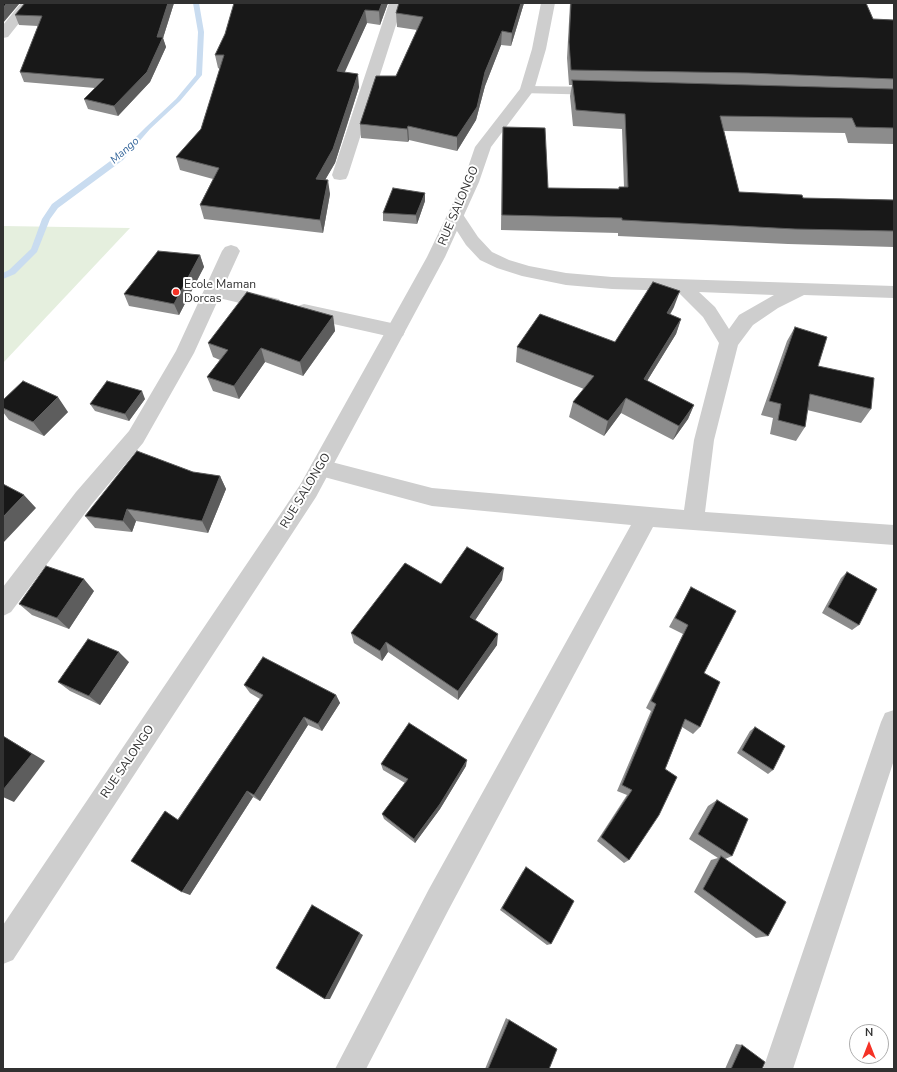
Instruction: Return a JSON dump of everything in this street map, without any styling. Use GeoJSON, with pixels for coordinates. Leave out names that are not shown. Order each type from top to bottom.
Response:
{"type":"FeatureCollection","features":[{"type":"Feature","properties":{"kind":"street"},"geometry":{"type":"LineString","coordinates":[[3,34],[28,3]]}},
{"type":"Feature","properties":{"kind":"street"},"geometry":{"type":"LineString","coordinates":[[340,175],[396,3]]}},
{"type":"Feature","properties":{"kind":"street","name":"RUE SALONGO"},"geometry":{"type":"LineString","coordinates":[[3,950],[308,491],[436,257],[456,217],[488,139],[527,90],[539,49],[548,3]]}},
{"type":"Feature","properties":{"kind":"street"},"geometry":{"type":"LineString","coordinates":[[527,90],[612,91]]}},
{"type":"Feature","properties":{"kind":"street"},"geometry":{"type":"LineString","coordinates":[[456,217],[472,241],[486,256],[503,264],[528,272],[566,279],[681,285],[894,292]]}},
{"type":"Feature","properties":{"kind":"street"},"geometry":{"type":"LineString","coordinates":[[3,605],[84,498],[136,437],[185,353],[231,251]]}},
{"type":"Feature","properties":{"kind":"street"},"geometry":{"type":"LineString","coordinates":[[681,285],[709,312],[729,344]]}},
{"type":"Feature","properties":{"kind":"street"},"geometry":{"type":"LineString","coordinates":[[692,520],[704,440],[729,344],[746,320],[772,303],[803,289]]}},
{"type":"Feature","properties":{"kind":"street"},"geometry":{"type":"LineString","coordinates":[[213,290],[396,331]]}},
{"type":"Feature","properties":{"kind":"street"},"geometry":{"type":"LineString","coordinates":[[320,468],[432,497],[647,517],[894,535]]}},
{"type":"Feature","properties":{"kind":"street"},"geometry":{"type":"LineString","coordinates":[[350,1069],[442,892],[647,517]]}},
{"type":"Feature","properties":{"kind":"street"},"geometry":{"type":"LineString","coordinates":[[778,1069],[894,722]]}},
{"type":"Feature","properties":{"kind":"green space"},"geometry":{"type":"Polygon","coordinates":[[[3,226],[130,228],[3,363],[3,226]]]}},
{"type":"Feature","properties":{"kind":"building"},"geometry":{"type":"Polygon","coordinates":[[[25,3],[168,3],[157,37],[163,37],[147,72],[114,106],[84,99],[104,79],[20,72],[42,16],[15,15],[25,3]]]}},
{"type":"Feature","properties":{"kind":"building"},"geometry":{"type":"Polygon","coordinates":[[[234,3],[382,3],[379,11],[365,10],[337,71],[358,74],[333,149],[316,179],[328,180],[320,220],[200,205],[219,168],[176,157],[201,129],[224,55],[215,55],[225,34],[234,3]]]}},
{"type":"Feature","properties":{"kind":"building"},"geometry":{"type":"Polygon","coordinates":[[[399,3],[521,3],[512,33],[502,31],[485,72],[477,107],[457,137],[408,126],[407,129],[360,124],[376,76],[396,76],[423,17],[396,13],[399,3]]]}},
{"type":"Feature","properties":{"kind":"building"},"geometry":{"type":"Polygon","coordinates":[[[571,3],[866,3],[873,19],[894,20],[894,79],[749,73],[571,70],[569,42],[571,3]]]}},
{"type":"Feature","properties":{"kind":"building"},"geometry":{"type":"Polygon","coordinates":[[[572,80],[894,89],[894,128],[856,127],[852,118],[720,116],[739,192],[802,195],[803,198],[894,200],[894,231],[795,229],[622,220],[622,218],[502,215],[503,127],[545,128],[548,188],[619,189],[619,187],[628,187],[625,114],[576,110],[572,80]]]}},
{"type":"Feature","properties":{"kind":"building"},"geometry":{"type":"Polygon","coordinates":[[[393,188],[425,193],[416,215],[383,213],[393,188]]]}},
{"type":"Feature","properties":{"kind":"building"},"geometry":{"type":"Polygon","coordinates":[[[158,251],[200,255],[174,304],[124,294],[158,251]]]}},
{"type":"Feature","properties":{"kind":"building"},"geometry":{"type":"Polygon","coordinates":[[[653,282],[680,291],[667,313],[681,319],[644,379],[694,405],[679,426],[626,398],[608,421],[573,402],[594,376],[517,347],[540,314],[615,342],[653,282]]]}},
{"type":"Feature","properties":{"kind":"building"},"geometry":{"type":"Polygon","coordinates":[[[247,292],[333,316],[300,362],[261,348],[234,386],[207,377],[228,350],[208,343],[247,292]]]}},
{"type":"Feature","properties":{"kind":"building"},"geometry":{"type":"Polygon","coordinates":[[[795,327],[827,337],[818,366],[874,378],[871,409],[810,394],[805,427],[778,420],[781,404],[769,401],[795,327]]]}},
{"type":"Feature","properties":{"kind":"building"},"geometry":{"type":"Polygon","coordinates":[[[23,381],[58,397],[33,422],[3,408],[3,400],[23,381]]]}},
{"type":"Feature","properties":{"kind":"building"},"geometry":{"type":"Polygon","coordinates":[[[107,381],[142,391],[125,414],[90,404],[107,381]]]}},
{"type":"Feature","properties":{"kind":"building"},"geometry":{"type":"Polygon","coordinates":[[[137,451],[193,472],[220,476],[202,521],[127,509],[123,521],[85,516],[137,451]]]}},
{"type":"Feature","properties":{"kind":"building"},"geometry":{"type":"Polygon","coordinates":[[[3,484],[24,495],[3,517],[3,484]]]}},
{"type":"Feature","properties":{"kind":"building"},"geometry":{"type":"Polygon","coordinates":[[[467,547],[504,568],[470,617],[498,634],[458,691],[386,642],[380,651],[351,633],[405,563],[441,584],[467,547]]]}},
{"type":"Feature","properties":{"kind":"building"},"geometry":{"type":"Polygon","coordinates":[[[46,566],[84,579],[57,618],[19,604],[46,566]]]}},
{"type":"Feature","properties":{"kind":"building"},"geometry":{"type":"Polygon","coordinates":[[[847,572],[877,589],[859,625],[828,607],[847,572]]]}},
{"type":"Feature","properties":{"kind":"building"},"geometry":{"type":"Polygon","coordinates":[[[691,587],[736,611],[704,673],[720,682],[700,727],[685,719],[665,769],[677,777],[659,815],[629,860],[601,837],[632,790],[622,785],[656,704],[651,701],[688,625],[675,618],[691,587]]]}},
{"type":"Feature","properties":{"kind":"building"},"geometry":{"type":"Polygon","coordinates":[[[88,639],[119,652],[89,696],[58,682],[88,639]]]}},
{"type":"Feature","properties":{"kind":"building"},"geometry":{"type":"Polygon","coordinates":[[[263,657],[336,695],[318,724],[304,717],[254,795],[247,791],[182,892],[131,861],[165,811],[178,820],[263,695],[244,685],[263,657]]]}},
{"type":"Feature","properties":{"kind":"building"},"geometry":{"type":"Polygon","coordinates":[[[409,723],[467,760],[440,804],[414,839],[382,814],[408,779],[381,764],[409,723]]]}},
{"type":"Feature","properties":{"kind":"building"},"geometry":{"type":"Polygon","coordinates":[[[755,727],[785,746],[773,770],[742,750],[755,727]]]}},
{"type":"Feature","properties":{"kind":"building"},"geometry":{"type":"Polygon","coordinates":[[[3,736],[32,754],[3,790],[3,736]]]}},
{"type":"Feature","properties":{"kind":"building"},"geometry":{"type":"Polygon","coordinates":[[[717,800],[748,819],[732,856],[698,834],[717,800]]]}},
{"type":"Feature","properties":{"kind":"building"},"geometry":{"type":"Polygon","coordinates":[[[721,856],[786,902],[768,936],[703,889],[721,856]]]}},
{"type":"Feature","properties":{"kind":"building"},"geometry":{"type":"Polygon","coordinates":[[[526,867],[574,901],[551,944],[502,908],[526,867]]]}},
{"type":"Feature","properties":{"kind":"building"},"geometry":{"type":"Polygon","coordinates":[[[312,905],[360,933],[325,999],[276,968],[312,905]]]}},
{"type":"Feature","properties":{"kind":"building"},"geometry":{"type":"Polygon","coordinates":[[[509,1020],[557,1049],[549,1069],[488,1069],[509,1020]]]}},
{"type":"Feature","properties":{"kind":"building"},"geometry":{"type":"Polygon","coordinates":[[[742,1045],[765,1062],[762,1069],[731,1069],[742,1045]]]}},
{"type":"Feature","properties":{"kind":"waterway","name":"Mango"},"geometry":{"type":"LineString","coordinates":[[3,276],[12,272],[34,250],[46,219],[55,206],[120,158],[148,128],[178,100],[199,75],[201,32],[196,3]]}},
{"type":"Feature","properties":{"kind":"place","name":"Ecole Maman Dorcas"},"geometry":{"type":"Point","coordinates":[176,292]}}]}
